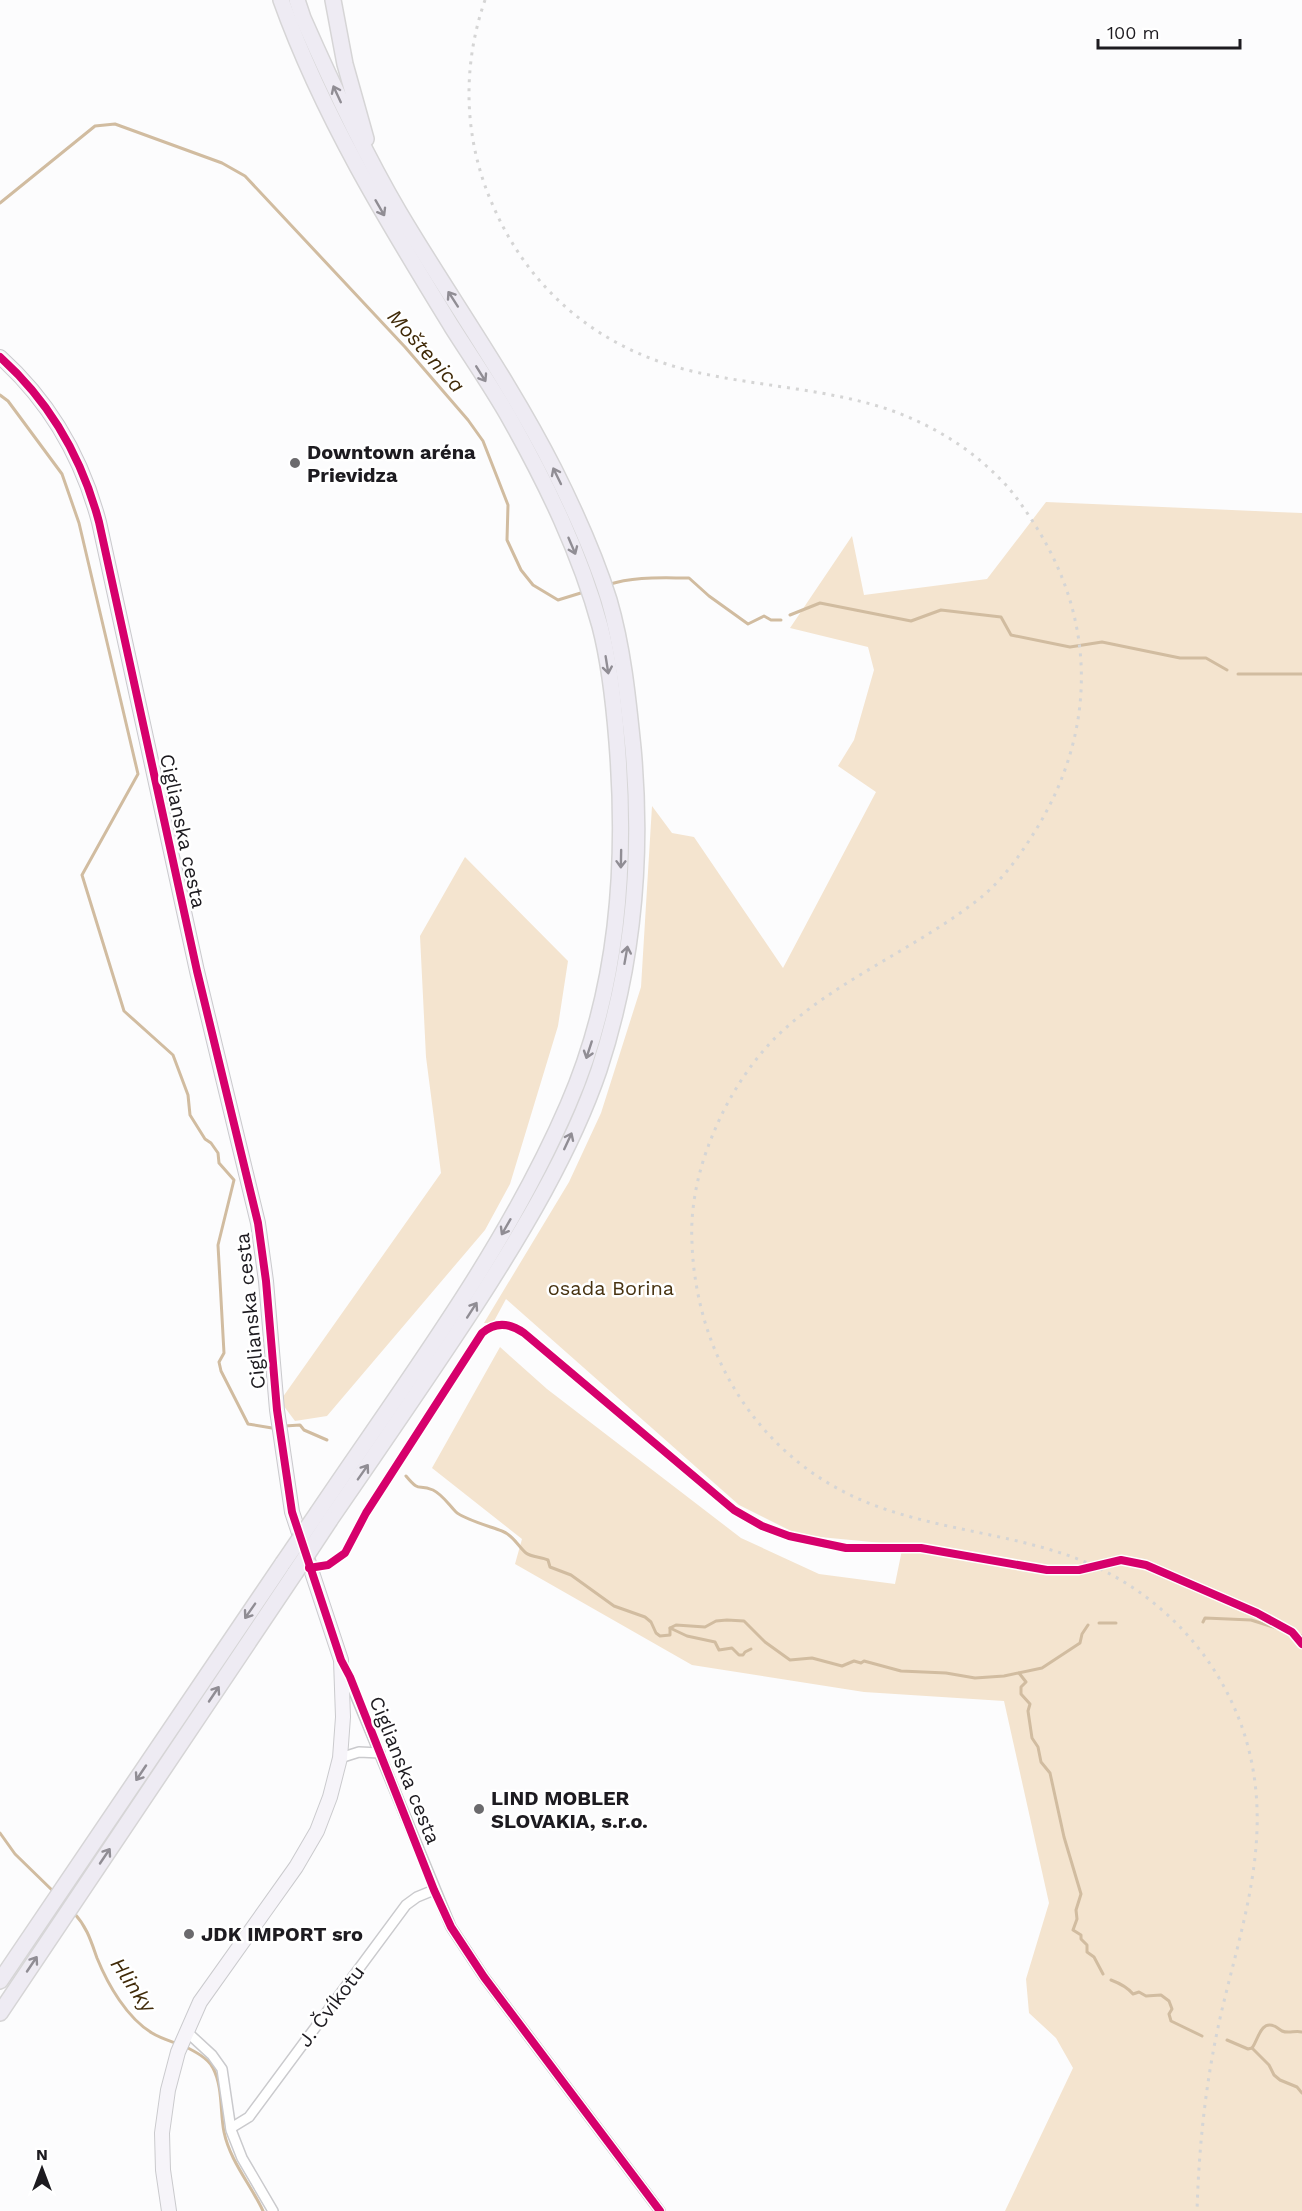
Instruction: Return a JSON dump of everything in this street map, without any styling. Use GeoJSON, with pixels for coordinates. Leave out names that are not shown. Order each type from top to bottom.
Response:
{"type":"FeatureCollection","features":[{"type":"Feature","properties":{"kind":"main road"},"geometry":{"type":"LineString","coordinates":[[281,0],[305,65],[350,157],[407,254],[509,417],[590,570],[609,600],[622,662],[635,772],[637,856],[631,929],[621,988],[597,1074],[560,1159],[516,1241],[428,1377],[324,1516]]}},
{"type":"Feature","properties":{"kind":"main road"},"geometry":{"type":"LineString","coordinates":[[0,2013],[324,1516],[502,1235],[546,1154],[569,1104],[591,1044],[612,954],[620,887],[620,776],[614,714],[600,629],[594,608],[590,570],[555,472],[524,414],[373,165],[333,85],[297,0]]}},
{"type":"Feature","properties":{"kind":"main road"},"geometry":{"type":"LineString","coordinates":[[333,0],[345,64],[373,165]]}},
{"type":"Feature","properties":{"kind":"main road"},"geometry":{"type":"LineString","coordinates":[[0,1981],[289,1568]]}},
{"type":"Feature","properties":{"kind":"street","name":"Ciglianska cesta"},"geometry":{"type":"LineString","coordinates":[[0,357],[31,389],[64,435],[84,473],[99,522],[197,971],[258,1223],[266,1281],[277,1410],[292,1512],[341,1660],[451,1927],[484,1977],[660,2211]]}},
{"type":"Feature","properties":{"kind":"street"},"geometry":{"type":"LineString","coordinates":[[169,2211],[163,2170],[162,2133],[168,2090],[182,2041],[200,2002],[296,1867],[317,1831],[330,1797],[340,1758],[343,1717],[341,1660]]}},
{"type":"Feature","properties":{"kind":"street"},"geometry":{"type":"LineString","coordinates":[[340,1758],[359,1752],[380,1753]]}},
{"type":"Feature","properties":{"kind":"street","name":"J. Čvíkotu"},"geometry":{"type":"LineString","coordinates":[[231,2128],[249,2117],[406,1905],[417,1897],[434,1890]]}},
{"type":"Feature","properties":{"kind":"street"},"geometry":{"type":"LineString","coordinates":[[182,2041],[212,2055],[222,2069],[231,2128],[242,2158],[273,2211]]}},
{"type":"Feature","properties":{"kind":"green space","name":"osada Borina"},"geometry":{"type":"Polygon","coordinates":[[[1046,502],[1302,513],[1302,2211],[1005,2211],[1073,2068],[1056,2038],[1029,2013],[1026,1979],[1049,1903],[1004,1701],[864,1692],[692,1665],[515,1564],[522,1539],[432,1468],[500,1347],[547,1389],[741,1538],[819,1574],[895,1584],[903,1545],[799,1535],[739,1505],[506,1299],[493,1323],[484,1323],[569,1182],[601,1113],[641,987],[652,806],[672,833],[694,837],[783,968],[876,792],[838,766],[854,740],[874,670],[868,647],[790,628],[852,536],[864,595],[987,579],[1046,502]]]}},
{"type":"Feature","properties":{"kind":"green space"},"geometry":{"type":"Polygon","coordinates":[[[465,857],[568,961],[558,1026],[510,1184],[485,1230],[327,1416],[295,1421],[280,1401],[441,1173],[426,1057],[420,936],[465,857]]]}},
{"type":"Feature","properties":{"kind":"waterway","name":"Moštenica"},"geometry":{"type":"LineString","coordinates":[[0,203],[95,126],[115,124],[222,163],[245,176],[405,347],[468,420],[483,441],[508,505],[507,540],[521,570],[533,585],[558,600],[584,592]]}},
{"type":"Feature","properties":{"kind":"waterway"},"geometry":{"type":"LineString","coordinates":[[0,395],[8,401],[62,474],[79,523],[138,774],[82,875],[124,1011],[173,1055],[188,1095],[190,1115],[205,1139],[218,1153],[219,1163],[234,1180],[218,1245],[224,1353],[219,1362],[221,1371],[248,1424],[272,1428]]}},
{"type":"Feature","properties":{"kind":"waterway","name":"Moštenica"},"geometry":{"type":"LineString","coordinates":[[607,585],[638,579],[689,578],[709,596],[748,624],[764,616],[771,620],[781,620]]}},
{"type":"Feature","properties":{"kind":"waterway","name":"Moštenica"},"geometry":{"type":"LineString","coordinates":[[790,615],[820,603],[911,621],[941,610],[1001,617],[1011,635],[1070,647],[1102,642],[1180,658],[1206,658],[1227,670]]}},
{"type":"Feature","properties":{"kind":"waterway","name":"Moštenica"},"geometry":{"type":"LineString","coordinates":[[1238,674],[1302,674]]}},
{"type":"Feature","properties":{"kind":"waterway"},"geometry":{"type":"LineString","coordinates":[[285,1426],[300,1425],[304,1430],[327,1440]]}},
{"type":"Feature","properties":{"kind":"waterway"},"geometry":{"type":"LineString","coordinates":[[406,1476],[417,1486],[437,1492],[460,1515],[506,1533],[526,1553],[548,1560],[550,1567],[571,1575],[614,1606],[645,1617],[660,1636],[670,1635],[670,1628],[676,1625],[705,1627],[716,1621],[744,1621],[765,1642],[790,1660],[812,1658],[842,1666],[854,1661],[861,1663],[864,1661],[901,1671],[946,1673],[975,1678],[1004,1676],[1042,1668],[1080,1643],[1082,1634],[1088,1625]]}},
{"type":"Feature","properties":{"kind":"waterway"},"geometry":{"type":"LineString","coordinates":[[1203,1622],[1205,1618],[1251,1620],[1302,1636]]}},
{"type":"Feature","properties":{"kind":"waterway"},"geometry":{"type":"LineString","coordinates":[[1099,1623],[1116,1623]]}},
{"type":"Feature","properties":{"kind":"waterway"},"geometry":{"type":"LineString","coordinates":[[670,1628],[687,1636],[715,1642],[719,1650],[732,1648],[739,1655],[743,1655],[751,1649]]}},
{"type":"Feature","properties":{"kind":"waterway"},"geometry":{"type":"LineString","coordinates":[[1019,1673],[1026,1682],[1021,1687],[1021,1694],[1030,1704],[1028,1711],[1032,1738],[1038,1747],[1041,1762],[1050,1773],[1064,1837],[1081,1894],[1073,1930],[1081,1935],[1081,1939],[1087,1945],[1087,1952],[1094,1957],[1103,1974]]}},
{"type":"Feature","properties":{"kind":"waterway","name":"Hlinky"},"geometry":{"type":"LineString","coordinates":[[0,1833],[15,1854],[55,1893]]}},
{"type":"Feature","properties":{"kind":"waterway","name":"Hlinky"},"geometry":{"type":"LineString","coordinates":[[74,1913],[88,1934],[107,1979],[119,2000],[134,2019],[152,2033],[178,2044]]}},
{"type":"Feature","properties":{"kind":"waterway"},"geometry":{"type":"LineString","coordinates":[[1111,1980],[1133,1994],[1139,1992],[1146,1996],[1161,1995],[1169,2001],[1172,2009],[1169,2014],[1171,2021],[1202,2036]]}},
{"type":"Feature","properties":{"kind":"waterway"},"geometry":{"type":"LineString","coordinates":[[1227,2040],[1248,2049],[1252,2048],[1260,2032],[1266,2026],[1274,2026],[1285,2032],[1302,2032]]}},
{"type":"Feature","properties":{"kind":"waterway","name":"Hlinky"},"geometry":{"type":"LineString","coordinates":[[184,2046],[204,2058],[213,2068],[218,2083],[227,2143],[263,2211]]}},
{"type":"Feature","properties":{"kind":"waterway"},"geometry":{"type":"LineString","coordinates":[[1252,2048],[1269,2065],[1274,2075],[1297,2087],[1302,2093]]}},
{"type":"Feature","properties":{"kind":"railway"},"geometry":{"type":"LineString","coordinates":[[485,0],[477,26],[469,79],[469,105],[477,157],[484,183],[510,240],[529,268],[552,294],[576,316],[604,335],[666,364],[700,373],[859,401],[897,412],[944,435],[986,465],[1013,494],[1035,525],[1055,562],[1070,600],[1078,638],[1081,676],[1079,715],[1070,753],[1056,791],[1037,828],[1011,866],[979,899],[955,917],[824,998],[777,1036],[747,1071],[731,1097],[706,1151],[694,1203],[692,1243],[696,1286],[706,1326],[722,1365],[742,1401],[768,1433],[798,1462],[832,1485],[871,1504],[918,1519],[1064,1554],[1130,1585],[1184,1632],[1207,1660],[1226,1690],[1241,1724],[1251,1759],[1256,1792],[1257,1824],[1251,1888],[1221,2014],[1207,2087],[1199,2161],[1197,2211]]}},
{"type":"Feature","properties":{"kind":"cycle path"},"geometry":{"type":"LineString","coordinates":[[0,357],[34,392],[62,432],[83,475],[99,522],[197,971],[258,1223],[266,1281],[277,1410],[292,1512],[341,1660],[350,1677],[434,1890],[451,1927],[484,1977],[660,2211]]}},
{"type":"Feature","properties":{"kind":"cycle path"},"geometry":{"type":"LineString","coordinates":[[309,1568],[328,1565],[345,1553],[366,1513],[482,1333],[498,1325],[508,1325],[524,1333],[734,1510],[762,1526],[789,1536],[846,1548],[921,1548],[1047,1570],[1079,1570],[1121,1560],[1146,1565],[1257,1613],[1292,1632],[1302,1644]]}},
{"type":"Feature","properties":{"kind":"place","name":"Downtown aréna Prievidza"},"geometry":{"type":"Point","coordinates":[295,463]}},
{"type":"Feature","properties":{"kind":"place","name":"LIND MOBLER SLOVAKIA, s.r.o."},"geometry":{"type":"Point","coordinates":[479,1809]}},
{"type":"Feature","properties":{"kind":"place","name":"JDK IMPORT sro"},"geometry":{"type":"Point","coordinates":[189,1934]}}]}
